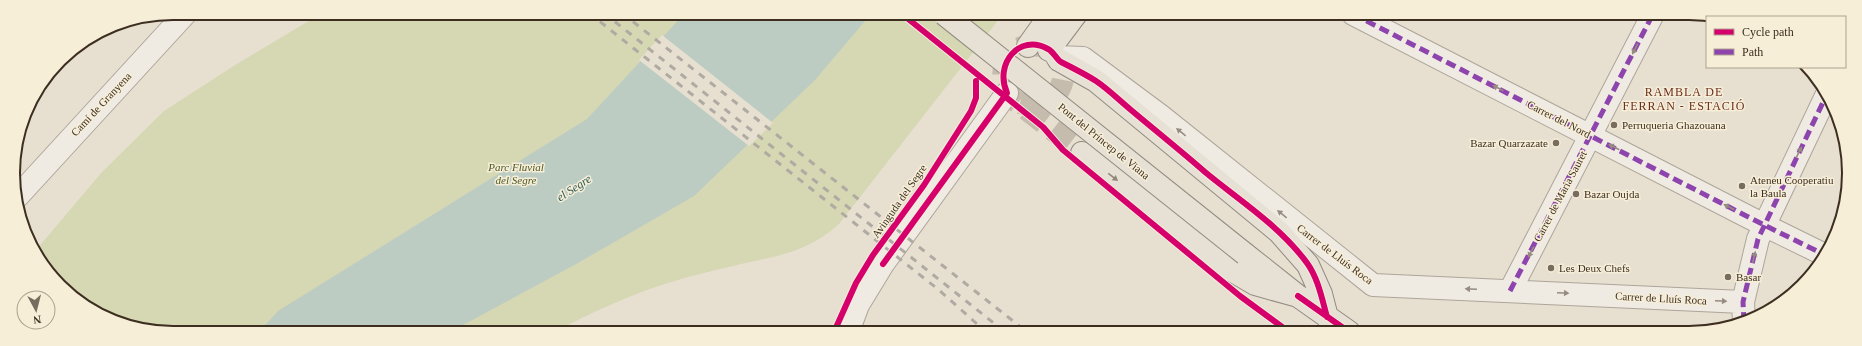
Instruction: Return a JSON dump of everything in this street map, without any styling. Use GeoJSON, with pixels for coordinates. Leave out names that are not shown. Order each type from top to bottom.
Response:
{"type":"FeatureCollection","features":[{"type":"Feature","properties":{"kind":"main road","name":"Pont del Príncep de Viana"},"geometry":{"type":"LineString","coordinates":[[952,20],[1298,296]]}},
{"type":"Feature","properties":{"kind":"main road"},"geometry":{"type":"LineString","coordinates":[[1028,46],[1046,20]]}},
{"type":"Feature","properties":{"kind":"main road"},"geometry":{"type":"LineString","coordinates":[[1073,20],[1055,56],[1096,81],[1279,232],[1308,265],[1321,294],[1328,316]]}},
{"type":"Feature","properties":{"kind":"main road"},"geometry":{"type":"LineString","coordinates":[[1082,153],[1230,270],[1255,284],[1298,296],[1341,326]]}},
{"type":"Feature","properties":{"kind":"street","name":"Camí de Granyena"},"geometry":{"type":"LineString","coordinates":[[21,193],[180,20]]}},
{"type":"Feature","properties":{"kind":"street","name":"Carrer del Nord"},"geometry":{"type":"LineString","coordinates":[[1365,20],[1820,253]]}},
{"type":"Feature","properties":{"kind":"street","name":"Carrer de Maria Sauret"},"geometry":{"type":"LineString","coordinates":[[1510,291],[1592,136],[1650,20]]}},
{"type":"Feature","properties":{"kind":"street","name":"Carrer de Lluís Roca"},"geometry":{"type":"LineString","coordinates":[[1055,56],[1083,58],[1161,116],[1373,285],[1510,291],[1744,312]]}},
{"type":"Feature","properties":{"kind":"street"},"geometry":{"type":"LineString","coordinates":[[850,326],[858,305],[884,264],[1007,93]]}},
{"type":"Feature","properties":{"kind":"street"},"geometry":{"type":"LineString","coordinates":[[1744,312],[1758,239],[1824,101]]}},
{"type":"Feature","properties":{"kind":"green space","name":"Parc Fluvial del Segre"},"geometry":{"type":"Polygon","coordinates":[[[310,20],[998,20],[839,224],[827,234],[802,248],[776,256],[676,280],[653,288],[610,305],[566,326],[163,326],[133,321],[114,314],[96,306],[72,288],[58,274],[39,247],[102,172],[164,111],[232,67],[310,20]]]}},
{"type":"Feature","properties":{"kind":"water","name":"el Segre"},"geometry":{"type":"Polygon","coordinates":[[[679,20],[866,20],[815,80],[694,196],[578,263],[461,326],[264,326],[278,311],[587,119],[679,20]]]}},
{"type":"Feature","properties":{"kind":"pier"},"geometry":{"type":"Polygon","coordinates":[[[662,35],[773,123],[749,146],[639,60],[662,35]]]}},
{"type":"Feature","properties":{"kind":"tunnel"},"geometry":{"type":"LineString","coordinates":[[1020,103],[1034,104],[1046,101],[1055,95],[1061,86],[1063,76],[1062,66],[1057,56],[1048,49],[1036,45],[1025,46],[1016,50],[1004,67],[1003,77],[1006,88],[1013,99],[1082,153]]}},
{"type":"Feature","properties":{"kind":"railway"},"geometry":{"type":"LineString","coordinates":[[598,20],[939,290],[979,326]]}},
{"type":"Feature","properties":{"kind":"railway"},"geometry":{"type":"LineString","coordinates":[[613,20],[997,326]]}},
{"type":"Feature","properties":{"kind":"railway"},"geometry":{"type":"LineString","coordinates":[[631,20],[1019,326]]}},
{"type":"Feature","properties":{"kind":"marked path"},"geometry":{"type":"LineString","coordinates":[[1365,20],[1820,253]]}},
{"type":"Feature","properties":{"kind":"marked path"},"geometry":{"type":"LineString","coordinates":[[1510,291],[1650,20]]}},
{"type":"Feature","properties":{"kind":"marked path"},"geometry":{"type":"LineString","coordinates":[[1744,316],[1743,302],[1758,239],[1824,101]]}},
{"type":"Feature","properties":{"kind":"cycle path"},"geometry":{"type":"LineString","coordinates":[[909,20],[1043,127],[1063,150],[1240,296],[1281,326]]}},
{"type":"Feature","properties":{"kind":"cycle path"},"geometry":{"type":"LineString","coordinates":[[883,264],[1007,93],[1004,82],[1004,72],[1007,62],[1012,54],[1019,48],[1028,45],[1037,45],[1050,50],[1061,62],[1096,81],[1285,237],[1311,269],[1319,289],[1327,317]]}},
{"type":"Feature","properties":{"kind":"cycle path","name":"Avinguda del Segre"},"geometry":{"type":"LineString","coordinates":[[837,326],[856,283],[873,255],[924,185],[971,111],[976,98],[976,81]]}},
{"type":"Feature","properties":{"kind":"cycle path"},"geometry":{"type":"LineString","coordinates":[[1298,296],[1340,326]]}},
{"type":"Feature","properties":{"kind":"place","name":"Perruqueria Ghazouana"},"geometry":{"type":"Point","coordinates":[1614,125]}},
{"type":"Feature","properties":{"kind":"place","name":"Bazar Quarzazate"},"geometry":{"type":"Point","coordinates":[1556,143]}},
{"type":"Feature","properties":{"kind":"place","name":"Ateneu Cooperatiu la Baula"},"geometry":{"type":"Point","coordinates":[1742,186]}},
{"type":"Feature","properties":{"kind":"place","name":"Bazar Oujda"},"geometry":{"type":"Point","coordinates":[1576,194]}},
{"type":"Feature","properties":{"kind":"place","name":"Les Deux Chefs"},"geometry":{"type":"Point","coordinates":[1551,268]}},
{"type":"Feature","properties":{"kind":"place","name":"Basar"},"geometry":{"type":"Point","coordinates":[1728,277]}},
{"type":"Feature","properties":{"kind":"district","name":"RAMBLA DE FERRAN - ESTACIÓ"},"geometry":{"type":"Point","coordinates":[1684,99]}}]}
